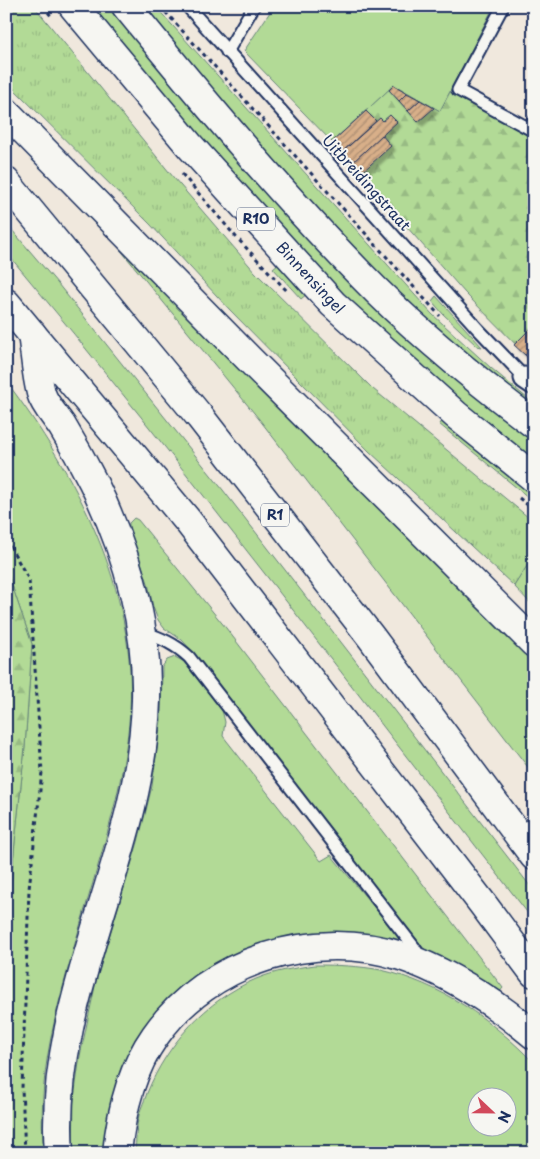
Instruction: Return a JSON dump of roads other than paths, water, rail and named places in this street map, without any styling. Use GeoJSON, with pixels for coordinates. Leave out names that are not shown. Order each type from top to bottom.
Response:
{"type":"FeatureCollection","features":[{"type":"Feature","properties":{"kind":"main road","name":"Binnensingel"},"geometry":{"type":"LineString","coordinates":[[73,6],[190,146],[333,304],[456,415],[534,478]]}},
{"type":"Feature","properties":{"kind":"main road","name":"R10"},"geometry":{"type":"LineString","coordinates":[[126,6],[223,124],[290,200],[360,274],[488,390],[534,424]]}},
{"type":"Feature","properties":{"kind":"main road"},"geometry":{"type":"LineString","coordinates":[[6,112],[249,359],[534,643]]}},
{"type":"Feature","properties":{"kind":"main road","name":"R1"},"geometry":{"type":"LineString","coordinates":[[6,182],[200,417],[370,637],[534,856]]}},
{"type":"Feature","properties":{"kind":"main road"},"geometry":{"type":"LineString","coordinates":[[6,303],[187,520],[534,973]]}},
{"type":"Feature","properties":{"kind":"main road"},"geometry":{"type":"LineString","coordinates":[[32,334],[41,395],[82,459],[104,505],[126,564],[142,631],[146,667],[144,731],[138,775],[71,1016],[58,1096],[57,1129],[59,1153]]}},
{"type":"Feature","properties":{"kind":"main road"},"geometry":{"type":"LineString","coordinates":[[117,1153],[120,1123],[129,1090],[146,1051],[155,1036],[172,1015],[193,996],[217,979],[268,956],[293,950],[345,946],[372,949],[400,956],[449,976],[503,1010],[534,1035]]}},
{"type":"Feature","properties":{"kind":"lane","name":"Uitbreidingstraat"},"geometry":{"type":"LineString","coordinates":[[187,6],[490,343],[530,381]]}},
{"type":"Feature","properties":{"kind":"lane"},"geometry":{"type":"LineString","coordinates":[[227,52],[254,6]]}},
{"type":"Feature","properties":{"kind":"lane"},"geometry":{"type":"LineString","coordinates":[[503,6],[458,90],[530,129],[534,122]]}},
{"type":"Feature","properties":{"kind":"lane"},"geometry":{"type":"LineString","coordinates":[[142,631],[165,639],[177,646],[189,658],[414,947],[425,965]]}}]}
